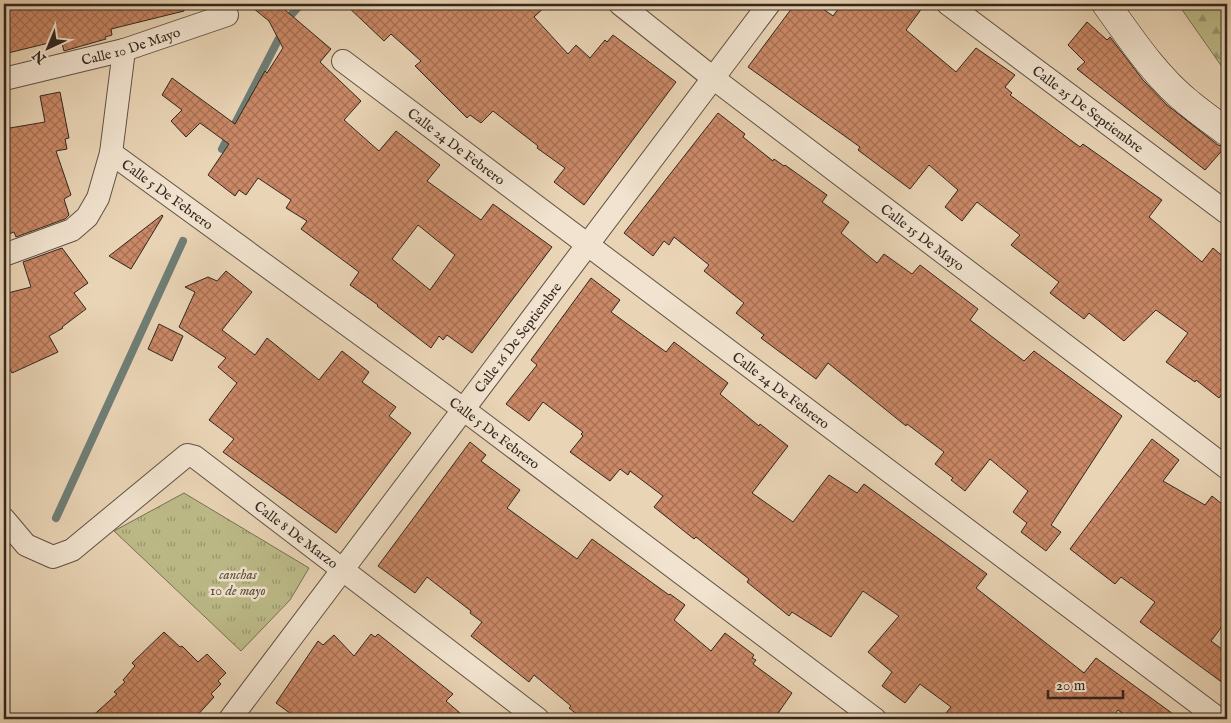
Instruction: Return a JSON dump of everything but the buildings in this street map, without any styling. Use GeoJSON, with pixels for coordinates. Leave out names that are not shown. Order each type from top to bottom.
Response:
{"type":"FeatureCollection","features":[{"type":"Feature","properties":{"kind":"main road"},"geometry":{"type":"LineString","coordinates":[[1106,4],[1138,49],[1172,88],[1189,104],[1227,132]]}},
{"type":"Feature","properties":{"kind":"street","name":"Calle 15 De Mayo"},"geometry":{"type":"LineString","coordinates":[[620,4],[713,78],[1227,468]]}},
{"type":"Feature","properties":{"kind":"street","name":"Calle 16 De Septiembre"},"geometry":{"type":"LineString","coordinates":[[230,719],[463,409],[588,247],[769,4]]}},
{"type":"Feature","properties":{"kind":"street","name":"Calle 25 De Septiembre"},"geometry":{"type":"LineString","coordinates":[[948,4],[1227,213]]}},
{"type":"Feature","properties":{"kind":"street","name":"Calle 10 De Mayo"},"geometry":{"type":"LineString","coordinates":[[4,79],[124,50],[227,15]]}},
{"type":"Feature","properties":{"kind":"street"},"geometry":{"type":"LineString","coordinates":[[4,255],[72,230],[87,217],[98,198],[111,153],[124,50]]}},
{"type":"Feature","properties":{"kind":"street","name":"Calle 24 De Febrero"},"geometry":{"type":"LineString","coordinates":[[343,61],[588,247],[1219,719]]}},
{"type":"Feature","properties":{"kind":"street","name":"Calle 5 De Febrero"},"geometry":{"type":"LineString","coordinates":[[111,153],[463,409],[875,719]]}},
{"type":"Feature","properties":{"kind":"street","name":"Calle 8 De Marzo"},"geometry":{"type":"LineString","coordinates":[[4,519],[26,546],[54,557],[72,550],[187,455],[195,458],[538,719]]}},
{"type":"Feature","properties":{"kind":"green space"},"geometry":{"type":"Polygon","coordinates":[[[1178,4],[1227,4],[1227,74],[1178,4]]]}},
{"type":"Feature","properties":{"kind":"green space","name":"canchas 10 de mayo"},"geometry":{"type":"Polygon","coordinates":[[[184,493],[309,568],[290,600],[241,651],[114,531],[184,493]]]}},
{"type":"Feature","properties":{"kind":"waterway"},"geometry":{"type":"LineString","coordinates":[[222,149],[291,15],[301,4]]}},
{"type":"Feature","properties":{"kind":"waterway"},"geometry":{"type":"LineString","coordinates":[[56,518],[183,241]]}}]}
